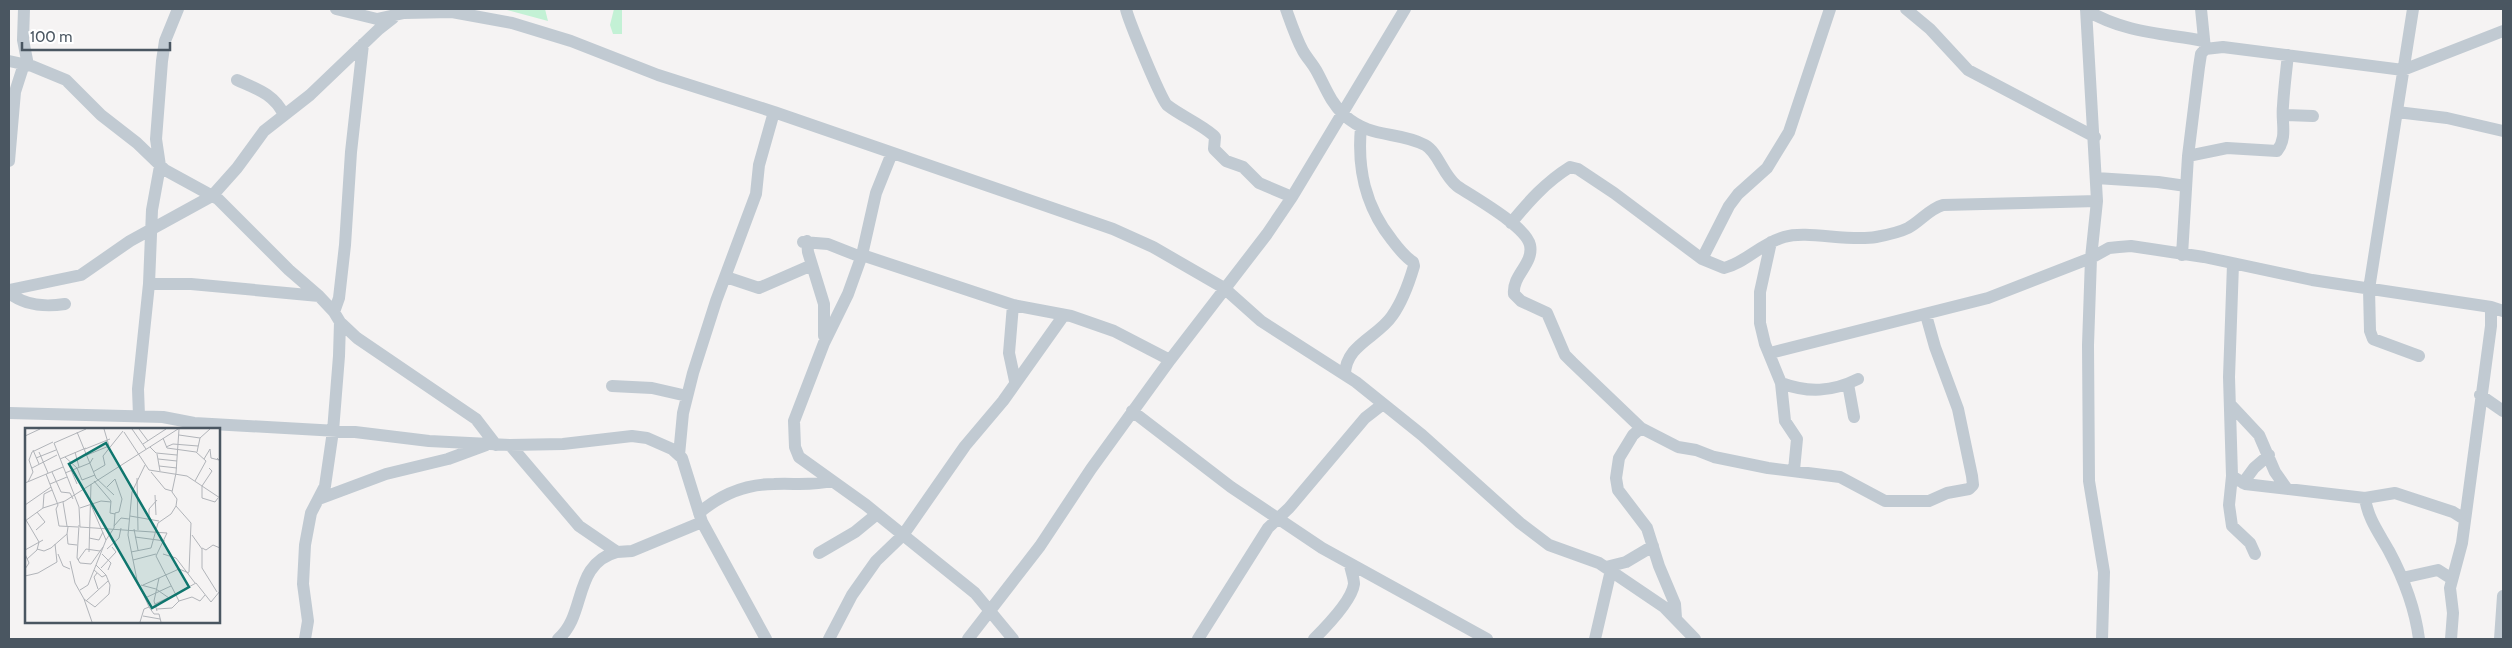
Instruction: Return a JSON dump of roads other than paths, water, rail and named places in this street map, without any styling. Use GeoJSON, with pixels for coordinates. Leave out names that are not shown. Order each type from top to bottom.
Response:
{"type":"FeatureCollection","features":[{"type":"Feature","properties":{"kind":"street"},"geometry":{"type":"LineString","coordinates":[[9,161],[14,92],[26,65],[23,46],[24,9]]}},
{"type":"Feature","properties":{"kind":"street"},"geometry":{"type":"LineString","coordinates":[[139,416],[138,389],[149,284],[154,190],[160,166],[156,139],[162,61],[165,41],[178,9]]}},
{"type":"Feature","properties":{"kind":"street"},"geometry":{"type":"LineString","coordinates":[[336,9],[377,19],[404,13],[452,12],[510,23],[571,41],[658,75],[774,112],[1113,229],[1170,256],[1224,288],[1261,321],[1345,374],[1422,434],[1520,523],[1549,545],[1580,555],[1608,569],[1676,618],[1694,639]]}},
{"type":"Feature","properties":{"kind":"street"},"geometry":{"type":"LineString","coordinates":[[1126,9],[1132,31],[1149,63],[1166,105],[1213,135],[1215,137],[1214,149],[1220,157],[1243,167],[1259,183],[1292,197]]}},
{"type":"Feature","properties":{"kind":"street"},"geometry":{"type":"LineString","coordinates":[[1286,9],[1303,51],[1315,69],[1329,97],[1342,114],[1360,127],[1376,134],[1424,144],[1433,152],[1444,172],[1456,185],[1511,223],[1528,241],[1530,252],[1514,283],[1514,294],[1526,304],[1547,313],[1566,355],[1641,428],[1678,447],[1696,450],[1714,457],[1744,464],[1840,477],[1885,501],[1929,501],[1947,492],[1969,489],[1972,485],[1958,409],[1935,347],[1926,315]]}},
{"type":"Feature","properties":{"kind":"street"},"geometry":{"type":"LineString","coordinates":[[968,639],[1040,546],[1132,411],[1224,288],[1247,262],[1292,197],[1405,9]]}},
{"type":"Feature","properties":{"kind":"street"},"geometry":{"type":"LineString","coordinates":[[1702,259],[1729,206],[1738,194],[1767,168],[1789,132],[1830,9]]}},
{"type":"Feature","properties":{"kind":"street"},"geometry":{"type":"LineString","coordinates":[[1906,9],[1930,29],[1968,70],[2095,137]]}},
{"type":"Feature","properties":{"kind":"street"},"geometry":{"type":"LineString","coordinates":[[2086,9],[2095,137],[2097,201],[2091,258],[2088,345],[2089,481],[2104,572],[2102,639]]}},
{"type":"Feature","properties":{"kind":"street"},"geometry":{"type":"LineString","coordinates":[[2086,9],[2105,21],[2120,27],[2205,45],[2403,70],[2503,31]]}},
{"type":"Feature","properties":{"kind":"street"},"geometry":{"type":"LineString","coordinates":[[2182,255],[2188,156],[2200,60],[2205,45],[2201,9]]}},
{"type":"Feature","properties":{"kind":"street"},"geometry":{"type":"LineString","coordinates":[[2413,9],[2369,288],[2370,332],[2373,339],[2419,356]]}},
{"type":"Feature","properties":{"kind":"street"},"geometry":{"type":"LineString","coordinates":[[9,292],[81,275],[124,245],[212,196],[237,168],[257,138],[310,95],[363,44],[396,16]]}},
{"type":"Feature","properties":{"kind":"street"},"geometry":{"type":"LineString","coordinates":[[304,639],[308,621],[303,584],[304,555],[311,513],[325,486],[333,431],[339,356],[337,317],[345,245],[351,152],[363,44]]}},
{"type":"Feature","properties":{"kind":"street"},"geometry":{"type":"LineString","coordinates":[[2188,156],[2227,148],[2276,152],[2283,138],[2288,55]]}},
{"type":"Feature","properties":{"kind":"street"},"geometry":{"type":"LineString","coordinates":[[9,61],[26,65],[66,80],[101,115],[160,166],[212,196],[319,296],[357,338],[476,419],[492,444]]}},
{"type":"Feature","properties":{"kind":"street"},"geometry":{"type":"LineString","coordinates":[[237,80],[268,94],[278,103],[284,115]]}},
{"type":"Feature","properties":{"kind":"street"},"geometry":{"type":"LineString","coordinates":[[679,455],[680,427],[687,396],[707,328],[756,194],[759,165],[774,112]]}},
{"type":"Feature","properties":{"kind":"street"},"geometry":{"type":"LineString","coordinates":[[2397,112],[2447,118],[2503,131]]}},
{"type":"Feature","properties":{"kind":"street"},"geometry":{"type":"LineString","coordinates":[[2283,115],[2295,117],[2313,116]]}},
{"type":"Feature","properties":{"kind":"street"},"geometry":{"type":"LineString","coordinates":[[1345,374],[1347,362],[1357,347],[1393,316],[1414,266],[1413,262],[1406,258],[1378,222],[1364,191],[1359,145],[1360,127]]}},
{"type":"Feature","properties":{"kind":"street"},"geometry":{"type":"LineString","coordinates":[[892,153],[871,210],[861,256],[848,294],[824,344],[794,421],[794,439],[799,457],[877,514],[975,593],[991,610],[1013,639]]}},
{"type":"Feature","properties":{"kind":"street"},"geometry":{"type":"LineString","coordinates":[[1511,223],[1535,194],[1570,167],[1578,169],[1614,192],[1702,259],[1716,266],[1731,266],[1771,242],[1791,235],[1842,238],[1873,237],[1897,233],[1916,223],[1933,208],[1943,205],[2097,201]]}},
{"type":"Feature","properties":{"kind":"street"},"geometry":{"type":"LineString","coordinates":[[2096,178],[2158,182],[2186,186]]}},
{"type":"Feature","properties":{"kind":"street"},"geometry":{"type":"LineString","coordinates":[[824,344],[824,304],[805,242],[828,244],[1013,305],[1064,315],[1114,331],[1170,360]]}},
{"type":"Feature","properties":{"kind":"street"},"geometry":{"type":"LineString","coordinates":[[1771,242],[1764,269],[1760,306],[1762,332],[1781,383],[1785,421],[1797,438],[1794,470]]}},
{"type":"Feature","properties":{"kind":"street"},"geometry":{"type":"LineString","coordinates":[[1770,353],[1926,315],[2007,292],[2091,258],[2109,248],[2128,246],[2497,309],[2490,334],[2480,395],[2462,542],[2452,579],[2451,639]]}},
{"type":"Feature","properties":{"kind":"street"},"geometry":{"type":"LineString","coordinates":[[2233,264],[2230,404],[2238,479],[2229,504],[2232,526],[2250,543],[2255,554]]}},
{"type":"Feature","properties":{"kind":"street"},"geometry":{"type":"LineString","coordinates":[[726,277],[759,288],[812,265]]}},
{"type":"Feature","properties":{"kind":"street"},"geometry":{"type":"LineString","coordinates":[[149,284],[191,284],[319,296]]}},
{"type":"Feature","properties":{"kind":"street"},"geometry":{"type":"LineString","coordinates":[[9,292],[24,302],[40,306],[65,304]]}},
{"type":"Feature","properties":{"kind":"street"},"geometry":{"type":"LineString","coordinates":[[1013,305],[1009,353],[1015,381]]}},
{"type":"Feature","properties":{"kind":"street"},"geometry":{"type":"LineString","coordinates":[[829,639],[847,603],[876,561],[903,535],[960,453],[1003,401],[1015,381],[1064,315]]}},
{"type":"Feature","properties":{"kind":"street"},"geometry":{"type":"LineString","coordinates":[[1781,383],[1800,389],[1821,390],[1853,381],[1854,417]]}},
{"type":"Feature","properties":{"kind":"street"},"geometry":{"type":"LineString","coordinates":[[612,386],[652,388],[687,396]]}},
{"type":"Feature","properties":{"kind":"street"},"geometry":{"type":"LineString","coordinates":[[2480,395],[2503,411]]}},
{"type":"Feature","properties":{"kind":"street"},"geometry":{"type":"LineString","coordinates":[[1204,637],[1250,554],[1268,528],[1314,479],[1365,418],[1382,404]]}},
{"type":"Feature","properties":{"kind":"street"},"geometry":{"type":"LineString","coordinates":[[2230,404],[2259,435],[2275,472],[2287,489]]}},
{"type":"Feature","properties":{"kind":"street"},"geometry":{"type":"LineString","coordinates":[[1132,411],[1231,487],[1350,565],[1483,638]]}},
{"type":"Feature","properties":{"kind":"street"},"geometry":{"type":"LineString","coordinates":[[9,413],[139,416],[194,423],[333,431],[510,445],[543,446],[632,436],[661,443],[682,458],[700,517],[766,639]]}},
{"type":"Feature","properties":{"kind":"street"},"geometry":{"type":"LineString","coordinates":[[1641,428],[1623,449],[1616,478],[1618,490],[1628,506],[1646,524],[1659,566],[1676,604],[1676,618]]}},
{"type":"Feature","properties":{"kind":"street"},"geometry":{"type":"LineString","coordinates":[[319,499],[386,474],[463,455],[492,444]]}},
{"type":"Feature","properties":{"kind":"street"},"geometry":{"type":"LineString","coordinates":[[510,445],[579,526],[617,552]]}},
{"type":"Feature","properties":{"kind":"street"},"geometry":{"type":"LineString","coordinates":[[2238,479],[2269,455]]}},
{"type":"Feature","properties":{"kind":"street"},"geometry":{"type":"LineString","coordinates":[[2238,479],[2287,489],[2365,498],[2395,493],[2452,512],[2464,518]]}},
{"type":"Feature","properties":{"kind":"street"},"geometry":{"type":"LineString","coordinates":[[558,639],[571,622],[588,574],[596,563],[607,555],[632,551],[700,517],[708,504],[747,487],[773,484],[808,485],[832,481]]}},
{"type":"Feature","properties":{"kind":"street"},"geometry":{"type":"LineString","coordinates":[[2365,498],[2371,521],[2390,552],[2413,606],[2419,639]]}},
{"type":"Feature","properties":{"kind":"street"},"geometry":{"type":"LineString","coordinates":[[819,553],[855,532],[877,514]]}},
{"type":"Feature","properties":{"kind":"street"},"geometry":{"type":"LineString","coordinates":[[1608,569],[1626,562],[1653,546]]}},
{"type":"Feature","properties":{"kind":"street"},"geometry":{"type":"LineString","coordinates":[[1314,639],[1338,612],[1352,590],[1354,580],[1350,565]]}},
{"type":"Feature","properties":{"kind":"street"},"geometry":{"type":"LineString","coordinates":[[1595,639],[1608,569]]}},
{"type":"Feature","properties":{"kind":"street"},"geometry":{"type":"LineString","coordinates":[[2402,578],[2438,570],[2452,579]]}},
{"type":"Feature","properties":{"kind":"street"},"geometry":{"type":"LineString","coordinates":[[2500,639],[2503,596]]}}]}
